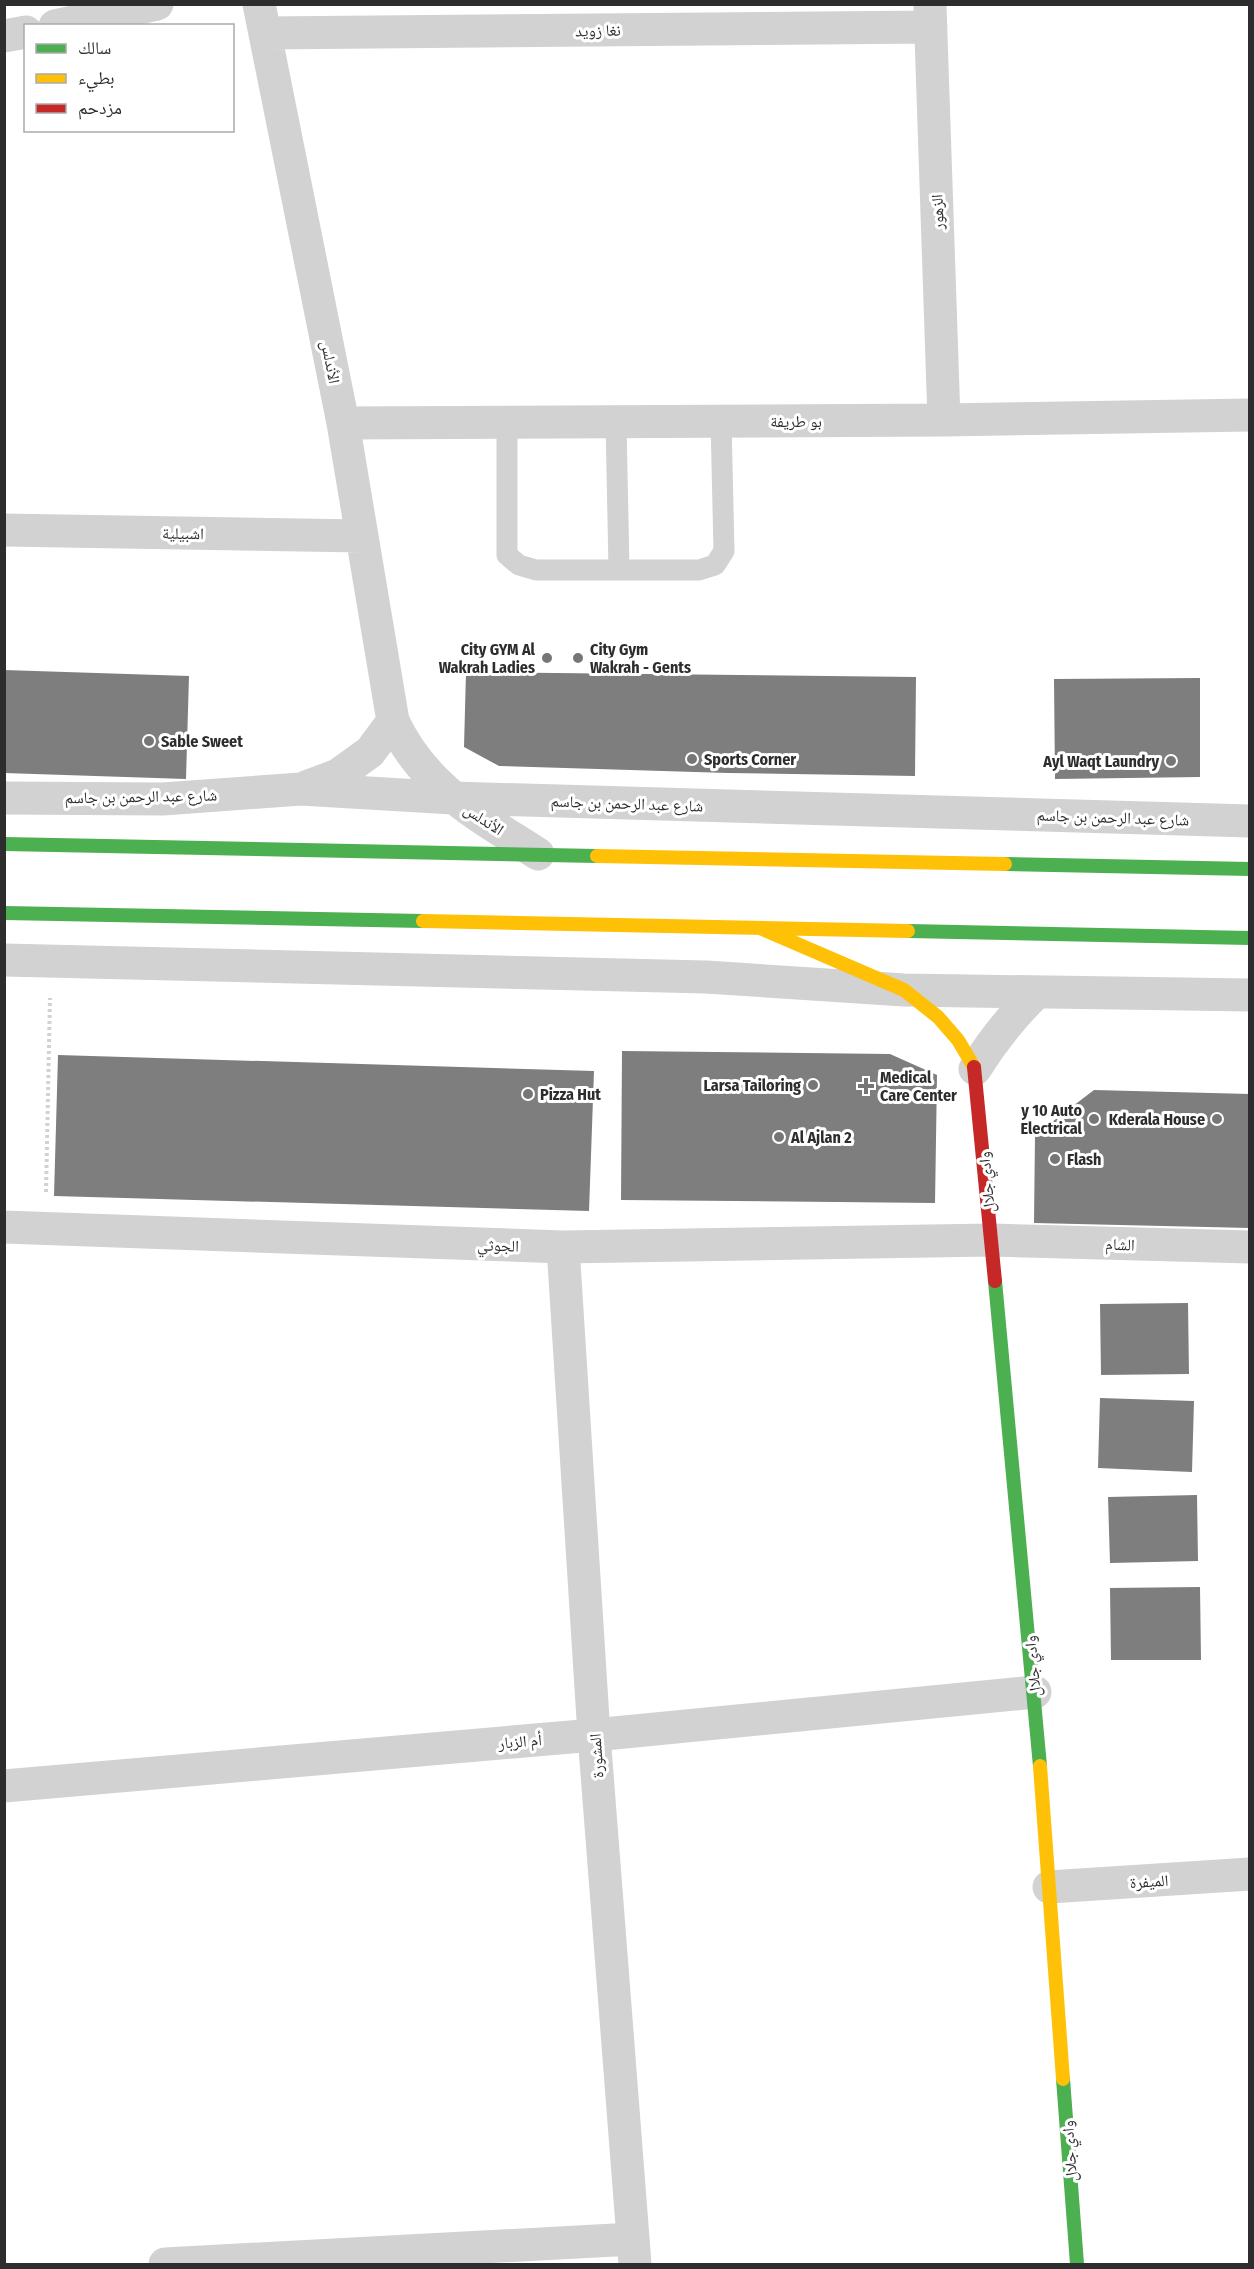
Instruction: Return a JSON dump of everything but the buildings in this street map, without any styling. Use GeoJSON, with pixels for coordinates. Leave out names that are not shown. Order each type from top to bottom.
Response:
{"type":"FeatureCollection","features":[{"type":"Feature","properties":{"kind":"main road"},"geometry":{"type":"LineString","coordinates":[[4,844],[1250,869]]}},
{"type":"Feature","properties":{"kind":"main road"},"geometry":{"type":"LineString","coordinates":[[4,913],[1250,938]]}},
{"type":"Feature","properties":{"kind":"main road","name":"وادي جلال"},"geometry":{"type":"LineString","coordinates":[[760,928],[904,990],[938,1017],[958,1040],[975,1069],[1035,1692],[1077,2265]]}},
{"type":"Feature","properties":{"kind":"street"},"geometry":{"type":"LineString","coordinates":[[64,24],[157,4]]}},
{"type":"Feature","properties":{"kind":"street","name":"نغا زويد"},"geometry":{"type":"LineString","coordinates":[[262,19],[931,16]]}},
{"type":"Feature","properties":{"kind":"street","name":"الزهور"},"geometry":{"type":"LineString","coordinates":[[931,16],[944,420]]}},
{"type":"Feature","properties":{"kind":"street","name":"الأندلس"},"geometry":{"type":"LineString","coordinates":[[262,19],[343,423],[393,721],[404,745],[411,754],[453,798],[538,854]]}},
{"type":"Feature","properties":{"kind":"street"},"geometry":{"type":"LineString","coordinates":[[4,36],[24,32]]}},
{"type":"Feature","properties":{"kind":"street","name":"بو طريفة"},"geometry":{"type":"LineString","coordinates":[[343,423],[944,420],[1250,415]]}},
{"type":"Feature","properties":{"kind":"street","name":"اشبيلية"},"geometry":{"type":"LineString","coordinates":[[4,530],[362,536]]}},
{"type":"Feature","properties":{"kind":"street"},"geometry":{"type":"LineString","coordinates":[[301,789],[338,775],[354,764],[370,752],[393,721]]}},
{"type":"Feature","properties":{"kind":"street","name":"شارع عبد الرحمن بن جاسم"},"geometry":{"type":"LineString","coordinates":[[4,798],[153,799],[301,789],[453,798],[1250,821]]}},
{"type":"Feature","properties":{"kind":"street"},"geometry":{"type":"LineString","coordinates":[[4,960],[706,977],[904,990],[1250,995]]}},
{"type":"Feature","properties":{"kind":"street"},"geometry":{"type":"LineString","coordinates":[[975,1069],[999,1032],[1036,992]]}},
{"type":"Feature","properties":{"kind":"street","name":"الجوثي"},"geometry":{"type":"LineString","coordinates":[[4,1227],[563,1247],[991,1240]]}},
{"type":"Feature","properties":{"kind":"street","name":"الشام"},"geometry":{"type":"LineString","coordinates":[[991,1240],[1250,1247]]}},
{"type":"Feature","properties":{"kind":"street","name":"المشورة"},"geometry":{"type":"LineString","coordinates":[[563,1247],[594,1735],[634,2252]]}},
{"type":"Feature","properties":{"kind":"street","name":"أم الزبار"},"geometry":{"type":"LineString","coordinates":[[4,1786],[594,1735],[1035,1692]]}},
{"type":"Feature","properties":{"kind":"street","name":"الميفرة"},"geometry":{"type":"LineString","coordinates":[[1049,1887],[1250,1874]]}},
{"type":"Feature","properties":{"kind":"street"},"geometry":{"type":"LineString","coordinates":[[165,2265],[634,2252]]}},
{"type":"Feature","properties":{"kind":"lane"},"geometry":{"type":"LineString","coordinates":[[507,422],[507,555],[519,565],[536,570],[699,570],[716,565],[724,551],[721,421]]}},
{"type":"Feature","properties":{"kind":"lane"},"geometry":{"type":"LineString","coordinates":[[616,422],[619,569]]}},
{"type":"Feature","properties":{"kind":"path"},"geometry":{"type":"LineString","coordinates":[[45,1227],[51,961]]}},
{"type":"Feature","properties":{"kind":"traffic: fast"},"geometry":{"type":"LineString","coordinates":[[4,844],[597,856]]}},
{"type":"Feature","properties":{"kind":"traffic: fast"},"geometry":{"type":"LineString","coordinates":[[1005,864],[1250,869]]}},
{"type":"Feature","properties":{"kind":"traffic: fast"},"geometry":{"type":"LineString","coordinates":[[4,913],[423,921]]}},
{"type":"Feature","properties":{"kind":"traffic: fast"},"geometry":{"type":"LineString","coordinates":[[908,931],[1250,938]]}},
{"type":"Feature","properties":{"kind":"traffic: fast"},"geometry":{"type":"LineString","coordinates":[[995,1281],[1040,1766]]}},
{"type":"Feature","properties":{"kind":"traffic: fast"},"geometry":{"type":"LineString","coordinates":[[1063,2079],[1077,2264]]}},
{"type":"Feature","properties":{"kind":"traffic: slow"},"geometry":{"type":"LineString","coordinates":[[597,856],[1005,864]]}},
{"type":"Feature","properties":{"kind":"traffic: slow"},"geometry":{"type":"LineString","coordinates":[[423,921],[908,931]]}},
{"type":"Feature","properties":{"kind":"traffic: slow"},"geometry":{"type":"LineString","coordinates":[[760,928],[904,990],[938,1017],[958,1040],[974,1067]]}},
{"type":"Feature","properties":{"kind":"traffic: slow"},"geometry":{"type":"LineString","coordinates":[[1040,1766],[1063,2079]]}},
{"type":"Feature","properties":{"kind":"traffic: jam"},"geometry":{"type":"LineString","coordinates":[[974,1067],[995,1281]]}},
{"type":"Feature","properties":{"kind":"place","name":"City GYM Al Wakrah Ladies"},"geometry":{"type":"Point","coordinates":[547,658]}},
{"type":"Feature","properties":{"kind":"place","name":"City Gym Wakrah - Gents"},"geometry":{"type":"Point","coordinates":[578,658]}},
{"type":"Feature","properties":{"kind":"place","name":"Sable Sweet"},"geometry":{"type":"Point","coordinates":[149,741]}},
{"type":"Feature","properties":{"kind":"place","name":"Sports Corner"},"geometry":{"type":"Point","coordinates":[692,759]}},
{"type":"Feature","properties":{"kind":"place","name":"Ayl Waqt Laundry"},"geometry":{"type":"Point","coordinates":[1171,761]}},
{"type":"Feature","properties":{"kind":"place","name":"Larsa Tailoring"},"geometry":{"type":"Point","coordinates":[813,1085]}},
{"type":"Feature","properties":{"kind":"place","name":"Medical Care Center"},"geometry":{"type":"Point","coordinates":[866,1086]}},
{"type":"Feature","properties":{"kind":"place","name":"Pizza Hut"},"geometry":{"type":"Point","coordinates":[528,1094]}},
{"type":"Feature","properties":{"kind":"place","name":"y 10 Auto Electrical"},"geometry":{"type":"Point","coordinates":[1094,1119]}},
{"type":"Feature","properties":{"kind":"place","name":"Kderala House"},"geometry":{"type":"Point","coordinates":[1217,1119]}},
{"type":"Feature","properties":{"kind":"place","name":"Al Ajlan 2"},"geometry":{"type":"Point","coordinates":[779,1137]}},
{"type":"Feature","properties":{"kind":"place","name":"Flash"},"geometry":{"type":"Point","coordinates":[1055,1159]}}]}
